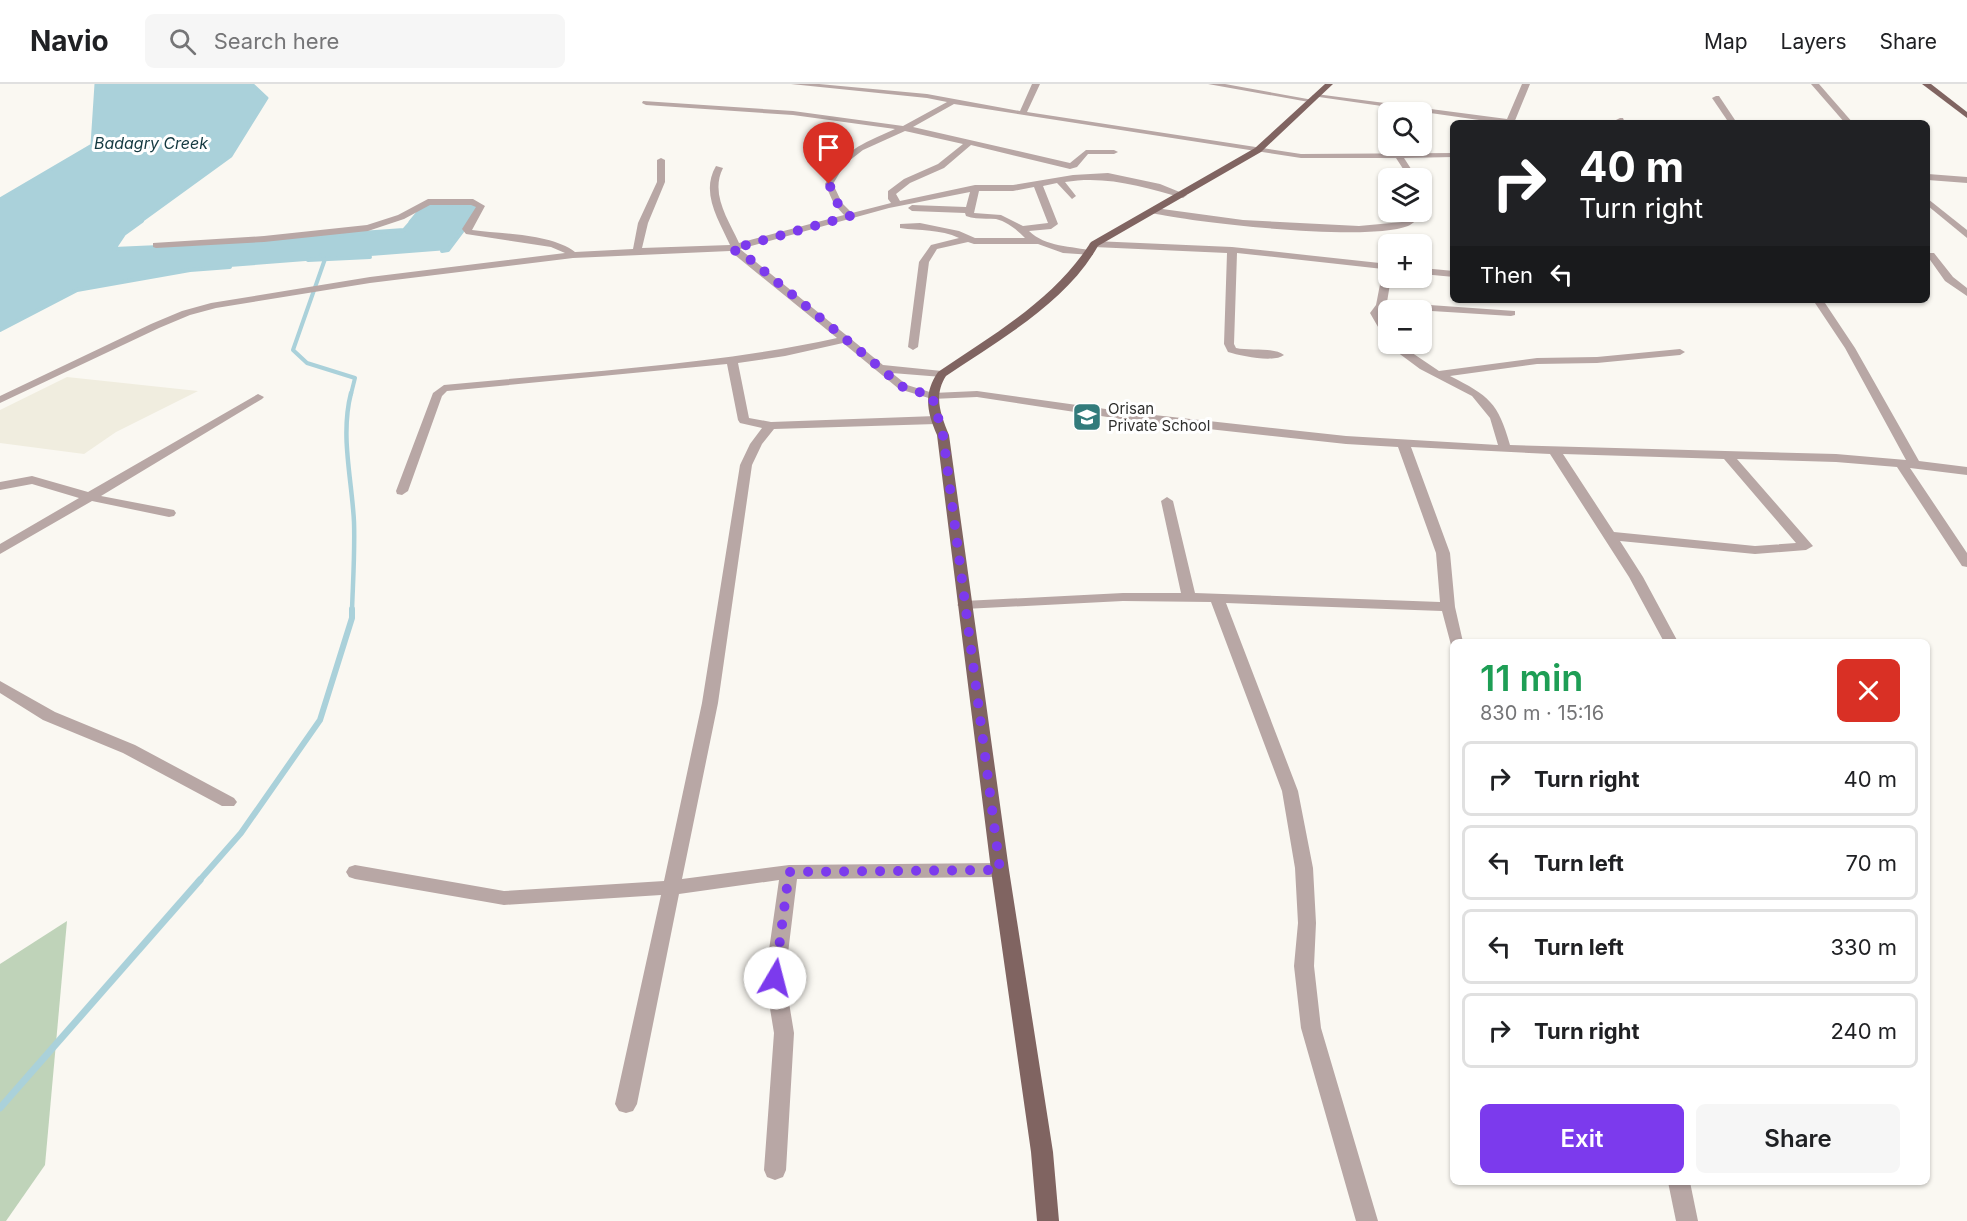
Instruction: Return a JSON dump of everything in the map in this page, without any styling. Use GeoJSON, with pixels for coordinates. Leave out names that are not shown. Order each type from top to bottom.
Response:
{"type":"FeatureCollection","features":[{"type":"Feature","properties":{"kind":"main road"},"geometry":{"type":"LineString","coordinates":[[1048,1221],[1042,1152],[1000,870],[943,435],[936,420],[932,396],[936,382],[942,374],[1056,292],[1074,275],[1092,249],[1258,150],[1329,84]]}},
{"type":"Feature","properties":{"kind":"main road"},"geometry":{"type":"LineString","coordinates":[[1926,84],[1967,116]]}},
{"type":"Feature","properties":{"kind":"street"},"geometry":{"type":"LineString","coordinates":[[795,84],[928,93],[978,107],[1023,112],[1301,156],[1378,155]]}},
{"type":"Feature","properties":{"kind":"street"},"geometry":{"type":"LineString","coordinates":[[1023,112],[1036,84]]}},
{"type":"Feature","properties":{"kind":"street"},"geometry":{"type":"LineString","coordinates":[[1216,84],[1494,120]]}},
{"type":"Feature","properties":{"kind":"street"},"geometry":{"type":"LineString","coordinates":[[1511,120],[1526,84]]}},
{"type":"Feature","properties":{"kind":"street"},"geometry":{"type":"LineString","coordinates":[[1815,84],[1846,120]]}},
{"type":"Feature","properties":{"kind":"street"},"geometry":{"type":"LineString","coordinates":[[1716,98],[1731,120]]}},
{"type":"Feature","properties":{"kind":"street"},"geometry":{"type":"LineString","coordinates":[[850,216],[838,204],[829,184],[842,162],[860,148],[929,117],[954,101]]}},
{"type":"Feature","properties":{"kind":"street"},"geometry":{"type":"LineString","coordinates":[[646,103],[793,113],[901,128],[1070,166],[1074,165],[1086,152],[1114,152]]}},
{"type":"Feature","properties":{"kind":"street"},"geometry":{"type":"LineString","coordinates":[[898,204],[892,199],[891,193],[897,187],[941,166],[970,142]]}},
{"type":"Feature","properties":{"kind":"street"},"geometry":{"type":"LineString","coordinates":[[1432,155],[1450,155]]}},
{"type":"Feature","properties":{"kind":"street"},"geometry":{"type":"LineString","coordinates":[[637,250],[643,223],[661,182],[661,160]]}},
{"type":"Feature","properties":{"kind":"street"},"geometry":{"type":"LineString","coordinates":[[719,168],[714,178],[714,198],[734,248],[903,387],[932,396],[978,394],[1128,416],[1346,440],[1505,449],[1836,458],[1967,471]]}},
{"type":"Feature","properties":{"kind":"street"},"geometry":{"type":"LineString","coordinates":[[0,400],[186,313],[215,305],[324,287],[573,255],[637,250],[734,248],[888,206],[975,189],[1038,185],[1073,178],[1108,176],[1118,180],[1157,186],[1183,195]]}},
{"type":"Feature","properties":{"kind":"street"},"geometry":{"type":"LineString","coordinates":[[1930,177],[1967,180]]}},
{"type":"Feature","properties":{"kind":"street"},"geometry":{"type":"LineString","coordinates":[[1060,181],[1072,196]]}},
{"type":"Feature","properties":{"kind":"street"},"geometry":{"type":"LineString","coordinates":[[1019,228],[1053,224],[1051,210],[1042,200],[1038,185]]}},
{"type":"Feature","properties":{"kind":"street"},"geometry":{"type":"LineString","coordinates":[[969,210],[975,189]]}},
{"type":"Feature","properties":{"kind":"street"},"geometry":{"type":"LineString","coordinates":[[156,245],[264,239],[368,228],[401,217],[425,203],[453,201],[473,202],[481,206],[467,229],[469,232],[553,243],[573,255]]}},
{"type":"Feature","properties":{"kind":"street"},"geometry":{"type":"LineString","coordinates":[[1930,204],[1967,235]]}},
{"type":"Feature","properties":{"kind":"street"},"geometry":{"type":"LineString","coordinates":[[888,206],[969,210],[974,216],[997,217],[1026,232],[1033,241]]}},
{"type":"Feature","properties":{"kind":"street"},"geometry":{"type":"LineString","coordinates":[[1155,211],[1172,215],[1226,220],[1370,230],[1408,222]]}},
{"type":"Feature","properties":{"kind":"street"},"geometry":{"type":"LineString","coordinates":[[903,226],[920,226],[956,233],[974,241],[1039,241],[1063,250],[1232,250],[1378,266]]}},
{"type":"Feature","properties":{"kind":"street"},"geometry":{"type":"LineString","coordinates":[[913,346],[924,262],[934,247],[967,239]]}},
{"type":"Feature","properties":{"kind":"street"},"geometry":{"type":"LineString","coordinates":[[1232,250],[1229,344],[1232,350],[1279,356]]}},
{"type":"Feature","properties":{"kind":"street"},"geometry":{"type":"LineString","coordinates":[[1931,255],[1949,279],[1967,293]]}},
{"type":"Feature","properties":{"kind":"street"},"geometry":{"type":"LineString","coordinates":[[1432,272],[1450,274]]}},
{"type":"Feature","properties":{"kind":"street"},"geometry":{"type":"LineString","coordinates":[[1820,303],[1850,348],[1908,464],[1967,563]]}},
{"type":"Feature","properties":{"kind":"street"},"geometry":{"type":"LineString","coordinates":[[1432,308],[1511,313]]}},
{"type":"Feature","properties":{"kind":"street"},"geometry":{"type":"LineString","coordinates":[[402,491],[437,395],[444,388],[732,360],[785,353],[847,339]]}},
{"type":"Feature","properties":{"kind":"street"},"geometry":{"type":"LineString","coordinates":[[1439,374],[1537,361],[1597,360],[1680,352]]}},
{"type":"Feature","properties":{"kind":"street"},"geometry":{"type":"LineString","coordinates":[[1406,354],[1424,367],[1476,394],[1496,417],[1505,449]]}},
{"type":"Feature","properties":{"kind":"street"},"geometry":{"type":"LineString","coordinates":[[732,360],[744,420],[771,426],[936,420]]}},
{"type":"Feature","properties":{"kind":"street"},"geometry":{"type":"LineString","coordinates":[[880,368],[942,374]]}},
{"type":"Feature","properties":{"kind":"street"},"geometry":{"type":"LineString","coordinates":[[0,550],[258,397]]}},
{"type":"Feature","properties":{"kind":"street"},"geometry":{"type":"LineString","coordinates":[[626,1104],[669,888],[710,703],[746,465],[760,435],[771,426]]}},
{"type":"Feature","properties":{"kind":"street"},"geometry":{"type":"LineString","coordinates":[[1403,443],[1443,553],[1448,607],[1455,639]]}},
{"type":"Feature","properties":{"kind":"street"},"geometry":{"type":"LineString","coordinates":[[1554,450],[1636,577],[1669,639]]}},
{"type":"Feature","properties":{"kind":"street"},"geometry":{"type":"LineString","coordinates":[[1609,536],[1755,550],[1806,546],[1729,456]]}},
{"type":"Feature","properties":{"kind":"street"},"geometry":{"type":"LineString","coordinates":[[0,486],[32,480],[109,502],[169,513]]}},
{"type":"Feature","properties":{"kind":"street"},"geometry":{"type":"LineString","coordinates":[[1167,501],[1189,597]]}},
{"type":"Feature","properties":{"kind":"street"},"geometry":{"type":"LineString","coordinates":[[964,605],[1123,597],[1189,597],[1448,607]]}},
{"type":"Feature","properties":{"kind":"street"},"geometry":{"type":"LineString","coordinates":[[1217,598],[1290,791],[1304,868],[1307,923],[1304,966],[1311,1028],[1367,1221]]}},
{"type":"Feature","properties":{"kind":"street"},"geometry":{"type":"LineString","coordinates":[[0,686],[49,716],[129,749],[228,802]]}},
{"type":"Feature","properties":{"kind":"street"},"geometry":{"type":"LineString","coordinates":[[355,872],[504,898],[669,888],[789,872],[1000,870]]}},
{"type":"Feature","properties":{"kind":"street"},"geometry":{"type":"LineString","coordinates":[[775,1170],[784,1032],[775,978],[789,872]]}},
{"type":"Feature","properties":{"kind":"street"},"geometry":{"type":"LineString","coordinates":[[1680,1185],[1687,1221]]}},
{"type":"Feature","properties":{"kind":"shaded area"},"geometry":{"type":"Polygon","coordinates":[[[67,377],[198,391],[116,432],[84,454],[0,443],[0,410],[67,377]]]}},
{"type":"Feature","properties":{"kind":"green space"},"geometry":{"type":"Polygon","coordinates":[[[67,921],[45,1165],[6,1221],[0,1221],[0,964],[67,921]]]}},
{"type":"Feature","properties":{"kind":"water","name":"Badagry Creek"},"geometry":{"type":"Polygon","coordinates":[[[96,84],[252,84],[267,98],[231,156],[124,234],[115,249],[404,230],[426,203],[479,207],[448,250],[190,270],[77,290],[0,330],[0,199],[92,145],[96,84]]]}},
{"type":"Feature","properties":{"kind":"waterway"},"geometry":{"type":"LineString","coordinates":[[0,199],[92,145],[96,84]]}},
{"type":"Feature","properties":{"kind":"waterway"},"geometry":{"type":"LineString","coordinates":[[140,222],[231,156],[267,98],[252,84]]}},
{"type":"Feature","properties":{"kind":"waterway"},"geometry":{"type":"LineString","coordinates":[[449,205],[479,207],[478,209]]}},
{"type":"Feature","properties":{"kind":"waterway"},"geometry":{"type":"LineString","coordinates":[[410,222],[423,206]]}},
{"type":"Feature","properties":{"kind":"waterway"},"geometry":{"type":"LineString","coordinates":[[142,221],[124,234],[114,249],[159,247]]}},
{"type":"Feature","properties":{"kind":"waterway"},"geometry":{"type":"LineString","coordinates":[[318,236],[404,230],[412,221]]}},
{"type":"Feature","properties":{"kind":"waterway"},"geometry":{"type":"LineString","coordinates":[[442,251],[448,250],[466,226]]}},
{"type":"Feature","properties":{"kind":"waterway"},"geometry":{"type":"LineString","coordinates":[[321,255],[325,259]]}},
{"type":"Feature","properties":{"kind":"waterway"},"geometry":{"type":"LineString","coordinates":[[325,259],[370,257]]}},
{"type":"Feature","properties":{"kind":"waterway"},"geometry":{"type":"LineString","coordinates":[[308,260],[325,259]]}},
{"type":"Feature","properties":{"kind":"waterway"},"geometry":{"type":"LineString","coordinates":[[325,259],[293,350],[307,363],[355,378],[351,394]]}},
{"type":"Feature","properties":{"kind":"waterway"},"geometry":{"type":"LineString","coordinates":[[0,330],[77,290],[190,270],[230,267]]}},
{"type":"Feature","properties":{"kind":"waterway"},"geometry":{"type":"LineString","coordinates":[[351,393],[347,441],[354,522],[352,610]]}},
{"type":"Feature","properties":{"kind":"waterway"},"geometry":{"type":"LineString","coordinates":[[198,882],[241,833],[320,720],[352,618],[352,610]]}},
{"type":"Feature","properties":{"kind":"waterway"},"geometry":{"type":"LineString","coordinates":[[0,1108],[200,880]]}},
{"type":"Feature","properties":{"kind":"place","name":"Orisan Private School"},"geometry":{"type":"Point","coordinates":[1087,417]}},
{"type":"Feature","properties":{"kind":"route"},"geometry":{"type":"LineString","coordinates":[[775,978],[789,872],[1000,870],[943,435],[936,420],[932,396],[903,387],[746,256],[732,249],[850,216],[838,204],[829,184]]}}]}
